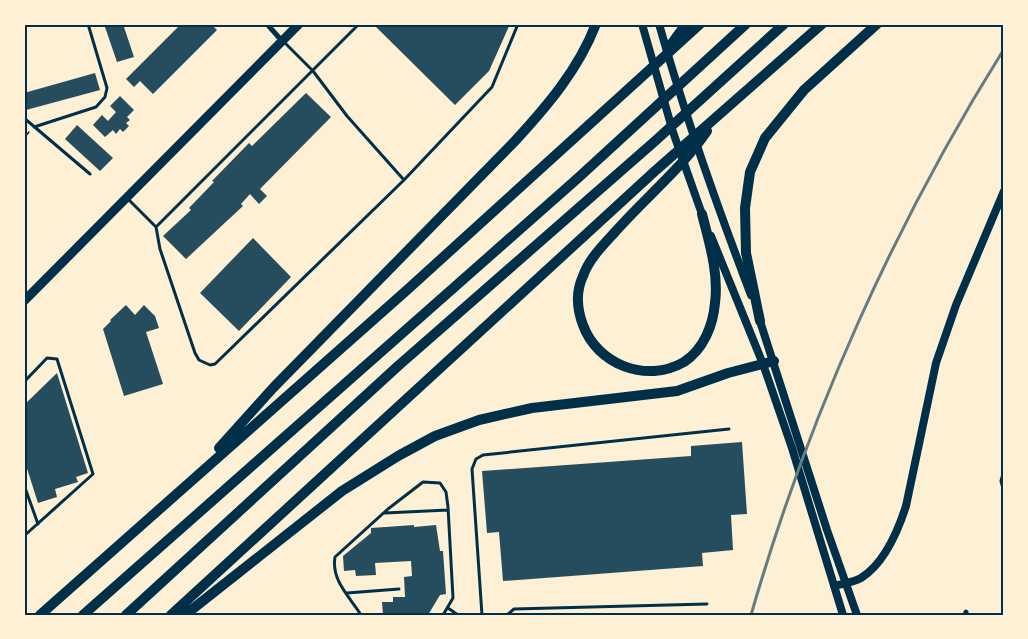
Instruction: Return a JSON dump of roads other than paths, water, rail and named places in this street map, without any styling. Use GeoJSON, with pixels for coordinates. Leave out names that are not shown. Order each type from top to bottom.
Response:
{"type":"FeatureCollection","features":[{"type":"Feature","properties":{"kind":"highway"},"geometry":{"type":"LineString","coordinates":[[186,485],[273,388],[515,141],[550,102],[577,66],[596,24]]}},
{"type":"Feature","properties":{"kind":"highway"},"geometry":{"type":"LineString","coordinates":[[654,67],[686,24]]}},
{"type":"Feature","properties":{"kind":"highway"},"geometry":{"type":"LineString","coordinates":[[40,615],[700,24]]}},
{"type":"Feature","properties":{"kind":"highway"},"geometry":{"type":"LineString","coordinates":[[83,615],[569,186],[746,24]]}},
{"type":"Feature","properties":{"kind":"highway"},"geometry":{"type":"LineString","coordinates":[[126,615],[398,366],[654,142],[784,24]]}},
{"type":"Feature","properties":{"kind":"highway"},"geometry":{"type":"LineString","coordinates":[[171,615],[716,116],[822,24]]}},
{"type":"Feature","properties":{"kind":"highway"},"geometry":{"type":"LineString","coordinates":[[760,321],[746,253],[745,208],[750,172],[765,138],[804,90],[877,24]]}},
{"type":"Feature","properties":{"kind":"highway"},"geometry":{"type":"LineString","coordinates":[[702,214],[713,261],[716,292],[711,324],[705,339],[684,361],[663,369],[623,367],[604,356],[588,339],[580,318],[579,290],[583,276],[599,250],[701,140],[716,116]]}},
{"type":"Feature","properties":{"kind":"highway"},"geometry":{"type":"LineString","coordinates":[[185,615],[342,491],[435,436],[479,420],[532,408],[677,391],[769,362]]}},
{"type":"Feature","properties":{"kind":"main road"},"geometry":{"type":"LineString","coordinates":[[24,302],[299,24]]}},
{"type":"Feature","properties":{"kind":"main road"},"geometry":{"type":"LineString","coordinates":[[642,24],[673,132],[692,188],[789,409],[827,530],[857,615]]}},
{"type":"Feature","properties":{"kind":"main road"},"geometry":{"type":"LineString","coordinates":[[659,24],[678,92],[706,177],[760,321],[782,419],[843,615]]}},
{"type":"Feature","properties":{"kind":"main road"},"geometry":{"type":"LineString","coordinates":[[834,586],[861,578],[870,570],[899,527],[906,506],[936,363],[956,305],[1004,190]]}},
{"type":"Feature","properties":{"kind":"street"},"geometry":{"type":"LineString","coordinates":[[267,24],[282,40]]}},
{"type":"Feature","properties":{"kind":"street"},"geometry":{"type":"LineString","coordinates":[[1004,474],[1004,488]]}},
{"type":"Feature","properties":{"kind":"lane"},"geometry":{"type":"LineString","coordinates":[[34,127],[96,107],[105,97],[107,88],[88,24]]}},
{"type":"Feature","properties":{"kind":"lane"},"geometry":{"type":"LineString","coordinates":[[156,227],[359,24]]}},
{"type":"Feature","properties":{"kind":"lane"},"geometry":{"type":"LineString","coordinates":[[126,198],[156,227],[160,249],[195,353],[199,360],[210,365],[215,364],[404,180],[492,87],[518,24]]}},
{"type":"Feature","properties":{"kind":"lane"},"geometry":{"type":"LineString","coordinates":[[282,40],[313,71],[347,116],[404,180]]}},
{"type":"Feature","properties":{"kind":"lane"},"geometry":{"type":"LineString","coordinates":[[24,118],[90,174]]}},
{"type":"Feature","properties":{"kind":"lane"},"geometry":{"type":"LineString","coordinates":[[24,382],[47,358],[57,359],[93,474],[24,536]]}},
{"type":"Feature","properties":{"kind":"lane"},"geometry":{"type":"LineString","coordinates":[[482,615],[472,469],[476,459],[483,455],[729,429]]}},
{"type":"Feature","properties":{"kind":"lane"},"geometry":{"type":"LineString","coordinates":[[362,615],[335,577],[333,566],[335,557],[423,482],[441,483],[446,492],[453,598],[443,615]]}},
{"type":"Feature","properties":{"kind":"lane"},"geometry":{"type":"LineString","coordinates":[[24,484],[38,524]]}},
{"type":"Feature","properties":{"kind":"lane"},"geometry":{"type":"LineString","coordinates":[[384,513],[448,510]]}},
{"type":"Feature","properties":{"kind":"lane"},"geometry":{"type":"LineString","coordinates":[[347,593],[399,589]]}},
{"type":"Feature","properties":{"kind":"lane"},"geometry":{"type":"LineString","coordinates":[[507,615],[514,609],[707,604]]}},
{"type":"Feature","properties":{"kind":"lane"},"geometry":{"type":"LineString","coordinates":[[448,608],[458,615]]}},
{"type":"Feature","properties":{"kind":"railway"},"geometry":{"type":"LineString","coordinates":[[751,615],[799,468],[858,323],[926,183],[1004,49]]}}]}
